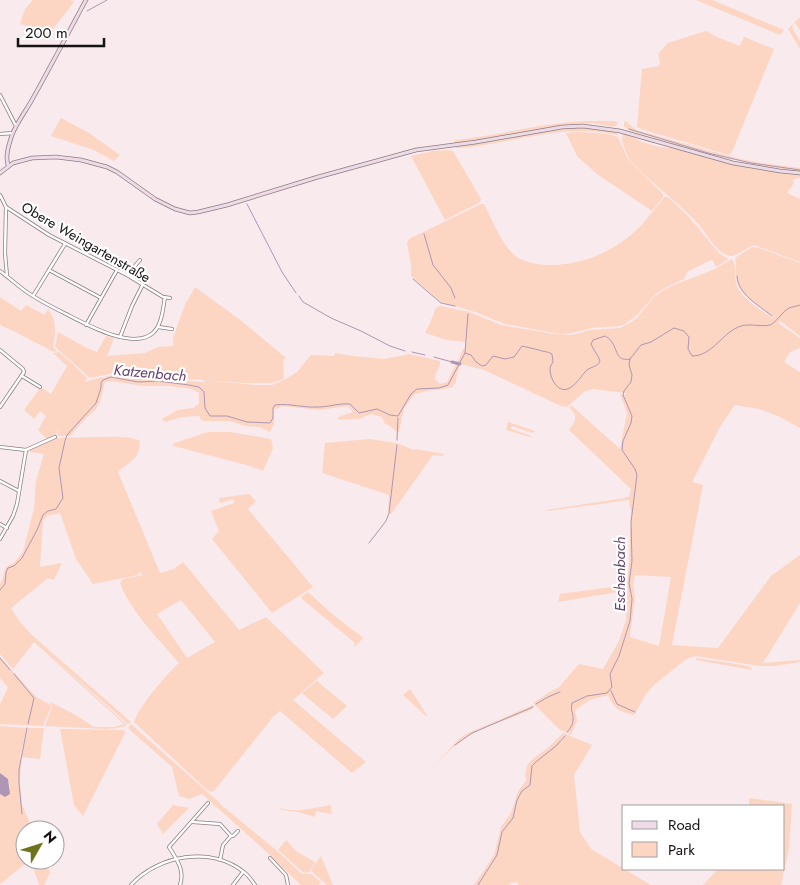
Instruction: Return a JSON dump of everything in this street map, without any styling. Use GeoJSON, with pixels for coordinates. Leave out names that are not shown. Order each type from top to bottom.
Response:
{"type":"FeatureCollection","features":[{"type":"Feature","properties":{"kind":"main road"},"geometry":{"type":"LineString","coordinates":[[8,165],[8,152],[16,126],[86,0]]}},
{"type":"Feature","properties":{"kind":"main road"},"geometry":{"type":"LineString","coordinates":[[0,173],[8,165],[21,160],[53,157],[81,160],[107,167],[162,203],[190,213],[208,211],[318,177],[416,150],[484,141],[562,127],[583,126],[620,131],[733,163],[800,173]]}},
{"type":"Feature","properties":{"kind":"street"},"geometry":{"type":"LineString","coordinates":[[0,95],[16,126]]}},
{"type":"Feature","properties":{"kind":"street"},"geometry":{"type":"LineString","coordinates":[[0,134],[13,133]]}},
{"type":"Feature","properties":{"kind":"street","name":"Obere Weingartenstraße"},"geometry":{"type":"LineString","coordinates":[[0,195],[6,207],[48,235],[170,298]]}},
{"type":"Feature","properties":{"kind":"street"},"geometry":{"type":"LineString","coordinates":[[6,207],[5,253],[8,277]]}},
{"type":"Feature","properties":{"kind":"street"},"geometry":{"type":"LineString","coordinates":[[33,296],[66,244]]}},
{"type":"Feature","properties":{"kind":"street"},"geometry":{"type":"LineString","coordinates":[[0,250],[5,253]]}},
{"type":"Feature","properties":{"kind":"street"},"geometry":{"type":"LineString","coordinates":[[127,275],[140,260]]}},
{"type":"Feature","properties":{"kind":"street"},"geometry":{"type":"LineString","coordinates":[[49,270],[101,298]]}},
{"type":"Feature","properties":{"kind":"street"},"geometry":{"type":"LineString","coordinates":[[86,324],[117,270]]}},
{"type":"Feature","properties":{"kind":"street"},"geometry":{"type":"LineString","coordinates":[[0,271],[33,296],[102,332],[120,337],[136,338],[148,336],[154,332],[158,327],[165,297]]}},
{"type":"Feature","properties":{"kind":"street"},"geometry":{"type":"LineString","coordinates":[[120,337],[132,306],[143,285]]}},
{"type":"Feature","properties":{"kind":"street"},"geometry":{"type":"LineString","coordinates":[[158,327],[172,329]]}},
{"type":"Feature","properties":{"kind":"street"},"geometry":{"type":"LineString","coordinates":[[0,350],[23,369],[24,372],[0,407]]}},
{"type":"Feature","properties":{"kind":"street"},"geometry":{"type":"LineString","coordinates":[[22,376],[40,387]]}},
{"type":"Feature","properties":{"kind":"street"},"geometry":{"type":"LineString","coordinates":[[0,447],[26,450],[56,437]]}},
{"type":"Feature","properties":{"kind":"street"},"geometry":{"type":"LineString","coordinates":[[0,539],[17,504],[26,450]]}},
{"type":"Feature","properties":{"kind":"street"},"geometry":{"type":"LineString","coordinates":[[0,481],[19,491]]}},
{"type":"Feature","properties":{"kind":"street"},"geometry":{"type":"LineString","coordinates":[[0,524],[7,528]]}},
{"type":"Feature","properties":{"kind":"street"},"geometry":{"type":"LineString","coordinates":[[180,885],[182,872],[169,847],[208,803]]}},
{"type":"Feature","properties":{"kind":"street"},"geometry":{"type":"LineString","coordinates":[[192,822],[220,824],[231,836]]}},
{"type":"Feature","properties":{"kind":"street"},"geometry":{"type":"LineString","coordinates":[[220,860],[223,845],[231,836],[238,832]]}},
{"type":"Feature","properties":{"kind":"street"},"geometry":{"type":"LineString","coordinates":[[131,885],[148,871],[160,865],[176,859],[194,856],[220,860],[243,872],[255,885]]}},
{"type":"Feature","properties":{"kind":"street"},"geometry":{"type":"LineString","coordinates":[[270,858],[286,875],[288,885]]}},
{"type":"Feature","properties":{"kind":"street"},"geometry":{"type":"LineString","coordinates":[[233,885],[243,872]]}},
{"type":"Feature","properties":{"kind":"green space"},"geometry":{"type":"Polygon","coordinates":[[[33,0],[71,0],[74,2],[52,30],[47,40],[41,29],[20,24],[25,9],[33,0]]]}},
{"type":"Feature","properties":{"kind":"green space"},"geometry":{"type":"Polygon","coordinates":[[[696,0],[712,0],[784,30],[780,35],[696,0]]]}},
{"type":"Feature","properties":{"kind":"green space"},"geometry":{"type":"Polygon","coordinates":[[[800,17],[800,30],[795,23],[792,26],[800,41],[800,49],[788,29],[800,17]]]}},
{"type":"Feature","properties":{"kind":"green space"},"geometry":{"type":"Polygon","coordinates":[[[706,31],[740,46],[744,37],[774,49],[732,152],[729,155],[637,127],[642,69],[659,66],[658,54],[668,43],[706,31]]]}},
{"type":"Feature","properties":{"kind":"green space"},"geometry":{"type":"Polygon","coordinates":[[[61,118],[89,133],[120,155],[114,161],[94,150],[51,136],[61,118]]]}},
{"type":"Feature","properties":{"kind":"green space"},"geometry":{"type":"Polygon","coordinates":[[[616,121],[618,123],[613,127],[591,123],[561,125],[488,139],[454,143],[456,140],[553,124],[616,121]]]}},
{"type":"Feature","properties":{"kind":"green space"},"geometry":{"type":"Polygon","coordinates":[[[626,121],[636,130],[740,159],[800,168],[800,171],[735,160],[630,131],[624,126],[626,121]]]}},
{"type":"Feature","properties":{"kind":"green space"},"geometry":{"type":"Polygon","coordinates":[[[564,128],[599,129],[619,134],[581,131],[563,132],[471,147],[455,147],[564,128]]]}},
{"type":"Feature","properties":{"kind":"green space"},"geometry":{"type":"Polygon","coordinates":[[[566,133],[603,133],[618,137],[628,159],[663,194],[663,197],[652,211],[597,174],[577,156],[566,133]]]}},
{"type":"Feature","properties":{"kind":"green space"},"geometry":{"type":"Polygon","coordinates":[[[623,134],[660,147],[681,149],[767,170],[800,175],[800,178],[794,179],[794,183],[787,193],[800,199],[800,262],[754,245],[732,256],[725,254],[713,244],[692,217],[630,160],[625,151],[623,134]]]}},
{"type":"Feature","properties":{"kind":"green space"},"geometry":{"type":"Polygon","coordinates":[[[448,150],[453,151],[481,199],[479,203],[445,220],[411,156],[448,150]]]}},
{"type":"Feature","properties":{"kind":"green space"},"geometry":{"type":"Polygon","coordinates":[[[664,197],[668,197],[688,216],[719,253],[728,259],[716,267],[711,260],[687,272],[684,279],[657,293],[637,315],[620,326],[592,328],[562,334],[505,324],[475,312],[441,302],[411,276],[407,243],[409,239],[481,204],[484,204],[501,237],[513,254],[524,261],[558,265],[591,258],[622,242],[649,217],[664,197]]]}},
{"type":"Feature","properties":{"kind":"green space"},"geometry":{"type":"Polygon","coordinates":[[[752,247],[800,263],[800,336],[780,321],[778,323],[800,338],[800,348],[790,352],[784,362],[800,372],[800,428],[778,416],[759,409],[735,405],[721,425],[692,482],[703,485],[672,645],[718,648],[771,576],[800,555],[800,603],[763,663],[800,660],[800,662],[760,666],[696,656],[689,658],[654,685],[646,694],[634,715],[618,709],[608,695],[590,700],[575,710],[577,721],[571,735],[559,729],[533,703],[559,687],[579,664],[603,669],[619,641],[626,620],[627,592],[558,602],[560,594],[627,585],[631,512],[629,500],[546,510],[629,497],[631,489],[569,430],[575,419],[570,408],[571,405],[620,449],[627,413],[620,394],[625,395],[626,393],[593,389],[585,391],[567,407],[561,406],[484,370],[457,363],[463,349],[465,349],[465,342],[447,340],[425,333],[436,308],[440,306],[469,312],[501,325],[554,334],[572,335],[590,330],[620,328],[636,319],[654,297],[665,289],[713,270],[732,259],[738,288],[752,303],[773,318],[741,290],[737,282],[735,258],[752,247]],[[635,575],[633,584],[635,597],[630,637],[659,646],[671,577],[635,575]]]}},
{"type":"Feature","properties":{"kind":"green space"},"geometry":{"type":"Polygon","coordinates":[[[195,287],[239,319],[286,358],[283,360],[284,379],[272,383],[244,383],[118,374],[90,378],[55,347],[58,332],[97,352],[106,336],[114,338],[107,356],[145,353],[158,347],[173,346],[173,338],[186,302],[195,287]]]}},
{"type":"Feature","properties":{"kind":"green space"},"geometry":{"type":"Polygon","coordinates":[[[0,297],[21,311],[26,305],[45,315],[48,309],[54,323],[53,347],[57,352],[2,326],[0,324],[0,297]]]}},
{"type":"Feature","properties":{"kind":"green space"},"geometry":{"type":"Polygon","coordinates":[[[57,352],[87,378],[85,382],[113,375],[203,382],[207,387],[203,380],[272,385],[297,372],[311,355],[334,356],[335,353],[384,359],[409,354],[440,361],[435,379],[440,384],[447,382],[456,364],[460,365],[456,382],[452,387],[415,394],[404,408],[399,432],[385,424],[382,417],[371,414],[359,419],[338,420],[338,417],[353,412],[348,406],[319,410],[282,406],[274,409],[274,424],[270,432],[259,427],[245,426],[230,421],[205,421],[201,420],[199,416],[182,417],[165,422],[162,419],[178,410],[193,408],[199,404],[199,393],[192,389],[170,386],[143,386],[111,381],[105,382],[100,402],[96,409],[70,436],[57,435],[59,428],[55,436],[47,439],[38,430],[46,416],[40,411],[34,419],[24,410],[41,387],[51,394],[67,366],[53,353],[57,352]]]}},
{"type":"Feature","properties":{"kind":"green space"},"geometry":{"type":"Polygon","coordinates":[[[508,422],[535,431],[533,433],[512,426],[511,429],[533,438],[506,430],[508,422]]]}},
{"type":"Feature","properties":{"kind":"green space"},"geometry":{"type":"Polygon","coordinates":[[[208,432],[231,432],[271,439],[273,448],[263,471],[174,446],[173,444],[208,432]]]}},
{"type":"Feature","properties":{"kind":"green space"},"geometry":{"type":"Polygon","coordinates":[[[118,437],[140,441],[136,456],[118,472],[160,573],[174,569],[183,562],[239,630],[266,617],[324,673],[293,700],[366,762],[352,773],[280,711],[289,703],[273,717],[214,791],[207,790],[134,722],[154,691],[179,663],[138,615],[120,583],[123,579],[143,575],[139,572],[138,575],[93,584],[76,559],[60,513],[47,516],[43,521],[40,567],[62,563],[54,580],[48,578],[11,608],[32,635],[131,722],[128,724],[45,650],[127,725],[105,729],[45,726],[52,707],[50,702],[94,727],[114,727],[124,724],[34,642],[13,669],[0,654],[0,584],[6,567],[14,563],[23,552],[34,508],[36,481],[44,454],[30,452],[30,449],[55,438],[118,437]],[[181,600],[157,614],[187,658],[215,642],[181,600]]]}},
{"type":"Feature","properties":{"kind":"green space"},"geometry":{"type":"Polygon","coordinates":[[[370,439],[396,443],[414,450],[444,454],[443,456],[433,455],[391,514],[388,514],[389,495],[322,473],[325,443],[370,439]]]}},
{"type":"Feature","properties":{"kind":"green space"},"geometry":{"type":"Polygon","coordinates":[[[249,494],[256,501],[248,509],[313,587],[272,613],[212,539],[219,531],[211,511],[234,503],[233,499],[220,503],[219,498],[249,494]]]}},
{"type":"Feature","properties":{"kind":"green space"},"geometry":{"type":"Polygon","coordinates":[[[308,592],[363,638],[353,649],[355,646],[354,642],[302,599],[302,596],[308,592]]]}},
{"type":"Feature","properties":{"kind":"green space"},"geometry":{"type":"Polygon","coordinates":[[[0,657],[36,697],[51,705],[43,726],[0,724],[0,705],[8,687],[0,678],[0,657]]]}},
{"type":"Feature","properties":{"kind":"green space"},"geometry":{"type":"Polygon","coordinates":[[[696,658],[749,666],[752,670],[696,660],[696,658]]]}},
{"type":"Feature","properties":{"kind":"green space"},"geometry":{"type":"Polygon","coordinates":[[[317,681],[347,706],[333,719],[302,693],[317,681]]]}},
{"type":"Feature","properties":{"kind":"green space"},"geometry":{"type":"Polygon","coordinates":[[[410,689],[427,715],[426,716],[403,695],[410,689]]]}},
{"type":"Feature","properties":{"kind":"green space"},"geometry":{"type":"Polygon","coordinates":[[[533,705],[531,710],[489,726],[465,738],[430,770],[460,738],[533,705]]]}},
{"type":"Feature","properties":{"kind":"green space"},"geometry":{"type":"Polygon","coordinates":[[[131,724],[302,874],[311,874],[321,882],[318,885],[301,885],[202,794],[189,799],[179,796],[172,767],[128,728],[131,724]]]}},
{"type":"Feature","properties":{"kind":"green space"},"geometry":{"type":"Polygon","coordinates":[[[0,726],[27,728],[20,756],[20,784],[22,805],[29,820],[15,820],[15,870],[18,870],[0,884],[0,794],[5,797],[10,788],[8,779],[0,773],[0,726]]]}},
{"type":"Feature","properties":{"kind":"green space"},"geometry":{"type":"Polygon","coordinates":[[[28,728],[44,728],[40,759],[21,757],[28,728]]]}},
{"type":"Feature","properties":{"kind":"green space"},"geometry":{"type":"Polygon","coordinates":[[[60,729],[124,730],[125,733],[83,816],[74,805],[60,729]]]}},
{"type":"Feature","properties":{"kind":"green space"},"geometry":{"type":"Polygon","coordinates":[[[563,733],[592,745],[574,775],[580,832],[591,849],[622,868],[622,870],[626,870],[651,885],[518,885],[518,882],[509,885],[474,885],[494,855],[501,827],[511,813],[518,791],[526,781],[527,765],[563,733]]]}},
{"type":"Feature","properties":{"kind":"green space"},"geometry":{"type":"Polygon","coordinates":[[[749,798],[792,804],[789,849],[785,867],[785,805],[749,805],[749,798]]]}},
{"type":"Feature","properties":{"kind":"green space"},"geometry":{"type":"Polygon","coordinates":[[[173,805],[189,808],[163,834],[157,824],[173,805]]]}},
{"type":"Feature","properties":{"kind":"green space"},"geometry":{"type":"Polygon","coordinates":[[[331,805],[332,814],[316,811],[315,817],[282,810],[277,807],[297,810],[331,805]]]}},
{"type":"Feature","properties":{"kind":"green space"},"geometry":{"type":"Polygon","coordinates":[[[286,840],[296,851],[315,862],[309,872],[304,873],[278,850],[286,840]]]}},
{"type":"Feature","properties":{"kind":"green space"},"geometry":{"type":"Polygon","coordinates":[[[321,856],[333,885],[327,885],[311,871],[321,856]]]}},
{"type":"Feature","properties":{"kind":"green space"},"geometry":{"type":"Polygon","coordinates":[[[34,870],[49,870],[50,873],[44,885],[39,884],[34,870]]]}},
{"type":"Feature","properties":{"kind":"green space"},"geometry":{"type":"Polygon","coordinates":[[[717,870],[784,870],[781,885],[703,885],[717,870]]]}},
{"type":"Feature","properties":{"kind":"shaded area"},"geometry":{"type":"Polygon","coordinates":[[[0,773],[8,779],[10,794],[5,797],[0,794],[0,773]]]}},
{"type":"Feature","properties":{"kind":"waterway"},"geometry":{"type":"LineString","coordinates":[[87,11],[107,0]]}},
{"type":"Feature","properties":{"kind":"waterway"},"geometry":{"type":"LineString","coordinates":[[629,129],[708,153],[751,163],[800,170]]}},
{"type":"Feature","properties":{"kind":"waterway"},"geometry":{"type":"LineString","coordinates":[[642,139],[653,142]]}},
{"type":"Feature","properties":{"kind":"waterway"},"geometry":{"type":"LineString","coordinates":[[247,204],[282,272],[296,293]]}},
{"type":"Feature","properties":{"kind":"waterway"},"geometry":{"type":"LineString","coordinates":[[424,234],[433,265],[451,288],[455,298]]}},
{"type":"Feature","properties":{"kind":"waterway"},"geometry":{"type":"LineString","coordinates":[[737,276],[738,283],[745,294],[772,316]]}},
{"type":"Feature","properties":{"kind":"waterway"},"geometry":{"type":"LineString","coordinates":[[413,279],[441,303],[455,306]]}},
{"type":"Feature","properties":{"kind":"waterway"},"geometry":{"type":"LineString","coordinates":[[299,296],[303,302],[331,318],[390,346],[405,351]]}},
{"type":"Feature","properties":{"kind":"waterway","name":"Eschenbach"},"geometry":{"type":"LineString","coordinates":[[567,732],[573,722],[572,703],[587,696],[607,693],[612,687],[610,674],[619,656],[630,621],[632,599],[629,583],[632,561],[631,522],[637,475],[622,450],[623,441],[632,416],[623,395],[631,382],[630,359],[641,345],[651,342],[674,328],[684,331],[689,337],[688,349],[692,356],[699,355],[712,348],[734,329],[745,325],[770,325],[789,308],[800,305]]}},
{"type":"Feature","properties":{"kind":"waterway"},"geometry":{"type":"LineString","coordinates":[[465,353],[468,314]]}},
{"type":"Feature","properties":{"kind":"waterway","name":"Katzenbach"},"geometry":{"type":"LineString","coordinates":[[0,590],[5,584],[8,568],[14,566],[22,558],[43,515],[48,511],[56,509],[63,498],[59,468],[67,435],[96,403],[103,380],[111,377],[138,382],[158,381],[199,387],[204,392],[205,408],[210,416],[227,416],[247,422],[270,423],[273,418],[273,408],[275,405],[322,407],[350,404],[359,413],[377,409],[390,415],[398,416],[411,394],[417,389],[439,388],[448,385],[465,353],[471,355],[482,366],[486,365],[493,356],[505,359],[514,357],[522,346],[549,352],[552,354],[553,362],[550,369],[552,379],[559,388],[564,390],[572,387],[587,370],[599,363],[600,361],[591,344],[593,340],[605,336],[611,340],[619,357],[630,359]]}},
{"type":"Feature","properties":{"kind":"waterway"},"geometry":{"type":"LineString","coordinates":[[412,352],[425,355]]}},
{"type":"Feature","properties":{"kind":"waterway"},"geometry":{"type":"LineString","coordinates":[[434,357],[452,362]]}},
{"type":"Feature","properties":{"kind":"waterway","name":"Katzenbach"},"geometry":{"type":"LineString","coordinates":[[452,362],[460,364]]}},
{"type":"Feature","properties":{"kind":"waterway"},"geometry":{"type":"LineString","coordinates":[[397,440],[398,418]]}},
{"type":"Feature","properties":{"kind":"waterway"},"geometry":{"type":"LineString","coordinates":[[369,543],[386,521],[389,513],[397,445]]}},
{"type":"Feature","properties":{"kind":"waterway"},"geometry":{"type":"LineString","coordinates":[[0,658],[10,670]]}},
{"type":"Feature","properties":{"kind":"waterway"},"geometry":{"type":"LineString","coordinates":[[14,674],[34,698],[28,724]]}},
{"type":"Feature","properties":{"kind":"waterway"},"geometry":{"type":"LineString","coordinates":[[611,691],[617,704],[635,712]]}},
{"type":"Feature","properties":{"kind":"waterway"},"geometry":{"type":"LineString","coordinates":[[536,704],[560,692]]}},
{"type":"Feature","properties":{"kind":"waterway"},"geometry":{"type":"LineString","coordinates":[[455,745],[472,733],[533,707]]}},
{"type":"Feature","properties":{"kind":"waterway"},"geometry":{"type":"LineString","coordinates":[[22,814],[19,770],[27,728]]}},
{"type":"Feature","properties":{"kind":"waterway","name":"Eschenbach"},"geometry":{"type":"LineString","coordinates":[[478,885],[497,855],[502,832],[513,818],[517,800],[522,791],[530,785],[532,766],[565,736]]}}]}
